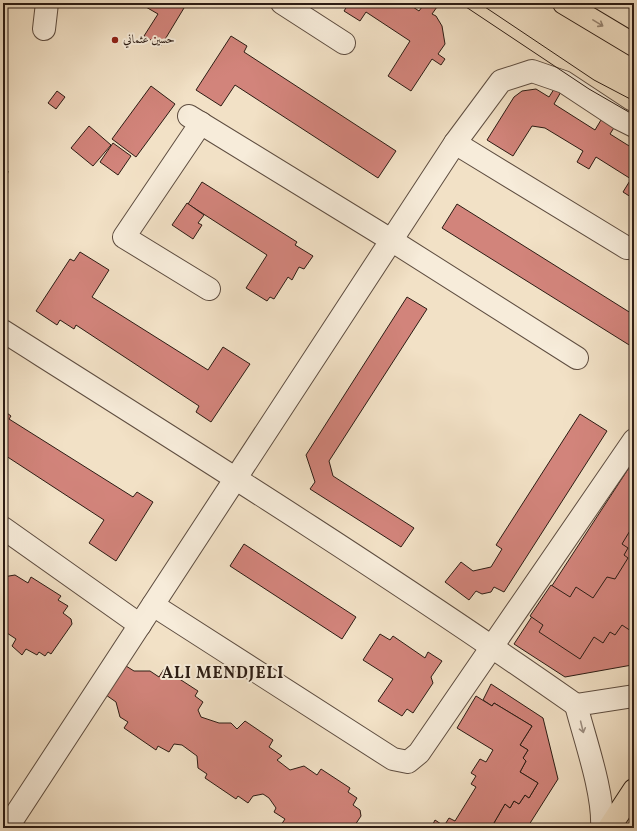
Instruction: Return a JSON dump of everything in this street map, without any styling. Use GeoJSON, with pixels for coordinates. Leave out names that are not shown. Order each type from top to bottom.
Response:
{"type":"FeatureCollection","features":[{"type":"Feature","properties":{"kind":"main road"},"geometry":{"type":"LineString","coordinates":[[564,3],[634,45]]}},
{"type":"Feature","properties":{"kind":"main road"},"geometry":{"type":"LineString","coordinates":[[609,828],[634,790]]}},
{"type":"Feature","properties":{"kind":"street"},"geometry":{"type":"LineString","coordinates":[[44,29],[47,3]]}},
{"type":"Feature","properties":{"kind":"street"},"geometry":{"type":"LineString","coordinates":[[282,3],[344,44]]}},
{"type":"Feature","properties":{"kind":"street"},"geometry":{"type":"LineString","coordinates":[[7,828],[455,143],[501,81],[532,71],[564,82],[634,126]]}},
{"type":"Feature","properties":{"kind":"street"},"geometry":{"type":"LineString","coordinates":[[209,289],[124,237],[195,120],[391,240],[577,358]]}},
{"type":"Feature","properties":{"kind":"street"},"geometry":{"type":"LineString","coordinates":[[455,143],[627,248]]}},
{"type":"Feature","properties":{"kind":"street"},"geometry":{"type":"LineString","coordinates":[[3,331],[236,478],[493,647],[576,705],[598,791],[602,828]]}},
{"type":"Feature","properties":{"kind":"street"},"geometry":{"type":"LineString","coordinates":[[153,605],[393,759],[408,762],[419,753],[634,440]]}},
{"type":"Feature","properties":{"kind":"street"},"geometry":{"type":"LineString","coordinates":[[3,528],[140,625]]}},
{"type":"Feature","properties":{"kind":"street"},"geometry":{"type":"LineString","coordinates":[[576,705],[634,696]]}},
{"type":"Feature","properties":{"kind":"building"},"geometry":{"type":"Polygon","coordinates":[[[139,3],[187,3],[161,46],[144,36],[158,14],[139,3]]]}},
{"type":"Feature","properties":{"kind":"building"},"geometry":{"type":"Polygon","coordinates":[[[349,3],[407,3],[419,11],[425,3],[431,3],[437,7],[432,14],[436,16],[442,26],[445,44],[438,54],[445,59],[441,65],[432,59],[411,91],[388,76],[410,41],[366,12],[360,21],[344,11],[349,3]]]}},
{"type":"Feature","properties":{"kind":"building"},"geometry":{"type":"Polygon","coordinates":[[[231,36],[247,46],[244,52],[396,151],[378,178],[235,85],[221,106],[196,90],[231,36]]]}},
{"type":"Feature","properties":{"kind":"building"},"geometry":{"type":"Polygon","coordinates":[[[151,86],[175,104],[136,157],[112,139],[151,86]]]}},
{"type":"Feature","properties":{"kind":"building"},"geometry":{"type":"Polygon","coordinates":[[[556,86],[562,90],[554,104],[595,130],[604,115],[617,123],[610,134],[634,149],[634,199],[623,192],[631,179],[596,157],[589,169],[577,162],[583,151],[545,128],[532,126],[513,156],[487,140],[514,97],[522,91],[536,89],[549,97],[556,86]]]}},
{"type":"Feature","properties":{"kind":"building"},"geometry":{"type":"Polygon","coordinates":[[[57,91],[65,97],[56,109],[48,103],[57,91]]]}},
{"type":"Feature","properties":{"kind":"building"},"geometry":{"type":"Polygon","coordinates":[[[89,126],[111,145],[93,166],[71,148],[89,126]]]}},
{"type":"Feature","properties":{"kind":"building"},"geometry":{"type":"Polygon","coordinates":[[[113,143],[131,156],[118,175],[100,162],[113,143]]]}},
{"type":"Feature","properties":{"kind":"building"},"geometry":{"type":"Polygon","coordinates":[[[3,170],[8,171],[3,199],[3,170]]]}},
{"type":"Feature","properties":{"kind":"building"},"geometry":{"type":"Polygon","coordinates":[[[202,182],[297,242],[295,245],[313,256],[304,269],[299,267],[292,280],[288,277],[274,299],[270,297],[267,301],[246,288],[267,255],[188,204],[202,182]]]}},
{"type":"Feature","properties":{"kind":"building"},"geometry":{"type":"Polygon","coordinates":[[[187,203],[204,215],[198,223],[202,225],[193,239],[172,225],[187,203]]]}},
{"type":"Feature","properties":{"kind":"building"},"geometry":{"type":"Polygon","coordinates":[[[457,204],[634,315],[634,348],[442,228],[457,204]]]}},
{"type":"Feature","properties":{"kind":"building"},"geometry":{"type":"Polygon","coordinates":[[[80,252],[109,270],[92,297],[208,370],[223,347],[250,364],[211,422],[196,412],[199,406],[76,325],[74,329],[60,320],[57,325],[36,311],[70,259],[74,261],[80,252]]]}},
{"type":"Feature","properties":{"kind":"building"},"geometry":{"type":"Polygon","coordinates":[[[407,297],[427,309],[329,461],[333,476],[414,528],[401,547],[310,489],[315,482],[306,455],[407,297]]]}},
{"type":"Feature","properties":{"kind":"building"},"geometry":{"type":"Polygon","coordinates":[[[3,410],[11,416],[9,419],[133,497],[137,492],[153,502],[116,561],[89,543],[104,520],[3,454],[3,410]]]}},
{"type":"Feature","properties":{"kind":"building"},"geometry":{"type":"Polygon","coordinates":[[[580,414],[607,431],[504,592],[494,587],[491,592],[482,594],[476,591],[469,600],[445,582],[461,562],[473,571],[491,567],[502,549],[496,545],[580,414]]]}},
{"type":"Feature","properties":{"kind":"building"},"geometry":{"type":"Polygon","coordinates":[[[634,460],[634,662],[632,665],[565,677],[514,644],[634,460]]]}},
{"type":"Feature","properties":{"kind":"building"},"geometry":{"type":"Polygon","coordinates":[[[634,524],[634,633],[622,625],[615,635],[610,632],[603,643],[594,637],[580,659],[539,632],[543,625],[530,616],[551,585],[570,597],[576,587],[593,598],[607,577],[615,579],[628,558],[624,555],[628,548],[622,544],[634,524]]]}},
{"type":"Feature","properties":{"kind":"building"},"geometry":{"type":"Polygon","coordinates":[[[244,544],[356,617],[342,639],[230,566],[244,544]]]}},
{"type":"Feature","properties":{"kind":"building"},"geometry":{"type":"Polygon","coordinates":[[[15,575],[28,583],[31,577],[61,596],[58,600],[68,606],[63,613],[71,619],[72,624],[51,654],[48,652],[45,656],[39,652],[37,655],[26,649],[22,655],[12,646],[16,639],[7,633],[3,638],[3,577],[15,575]]]}},
{"type":"Feature","properties":{"kind":"building"},"geometry":{"type":"Polygon","coordinates":[[[380,634],[390,640],[393,636],[425,658],[428,652],[442,661],[431,677],[433,683],[413,713],[407,709],[402,716],[378,701],[393,679],[363,660],[380,634]]]}},
{"type":"Feature","properties":{"kind":"building"},"geometry":{"type":"Polygon","coordinates":[[[126,666],[134,671],[150,671],[159,677],[164,669],[198,691],[195,696],[203,702],[198,710],[201,717],[219,723],[231,723],[237,729],[245,721],[273,740],[269,747],[282,756],[277,760],[290,770],[304,766],[317,775],[321,769],[350,788],[348,792],[357,798],[353,805],[360,810],[361,816],[353,828],[301,828],[296,825],[294,828],[286,828],[281,825],[285,819],[274,812],[276,808],[269,798],[263,794],[253,796],[248,803],[238,796],[236,799],[205,778],[207,774],[198,768],[197,756],[182,745],[174,744],[169,752],[158,746],[156,750],[124,728],[128,722],[120,717],[116,702],[106,695],[126,666]]]}},
{"type":"Feature","properties":{"kind":"building"},"geometry":{"type":"Polygon","coordinates":[[[491,684],[543,718],[558,779],[527,828],[491,828],[505,804],[510,808],[514,801],[519,804],[525,795],[529,798],[538,783],[520,772],[526,761],[523,758],[528,750],[520,745],[532,726],[494,703],[492,706],[483,700],[491,684]]]}},
{"type":"Feature","properties":{"kind":"building"},"geometry":{"type":"Polygon","coordinates":[[[476,696],[492,706],[494,703],[532,726],[520,745],[528,750],[523,758],[526,761],[520,772],[538,783],[529,798],[525,795],[519,804],[514,801],[510,808],[505,804],[491,828],[431,828],[435,820],[444,826],[449,818],[455,821],[476,787],[471,784],[476,776],[471,773],[480,759],[486,762],[493,750],[457,728],[476,696]]]}},
{"type":"Feature","properties":{"kind":"tram line"},"geometry":{"type":"LineString","coordinates":[[460,3],[589,89],[634,115]]}},
{"type":"Feature","properties":{"kind":"tram line"},"geometry":{"type":"LineString","coordinates":[[479,3],[594,80],[634,101]]}},
{"type":"Feature","properties":{"kind":"place","name":"حسين عثماني"},"geometry":{"type":"Point","coordinates":[115,40]}},
{"type":"Feature","properties":{"kind":"district","name":"ALI MENDJELI"},"geometry":{"type":"Point","coordinates":[223,674]}}]}
